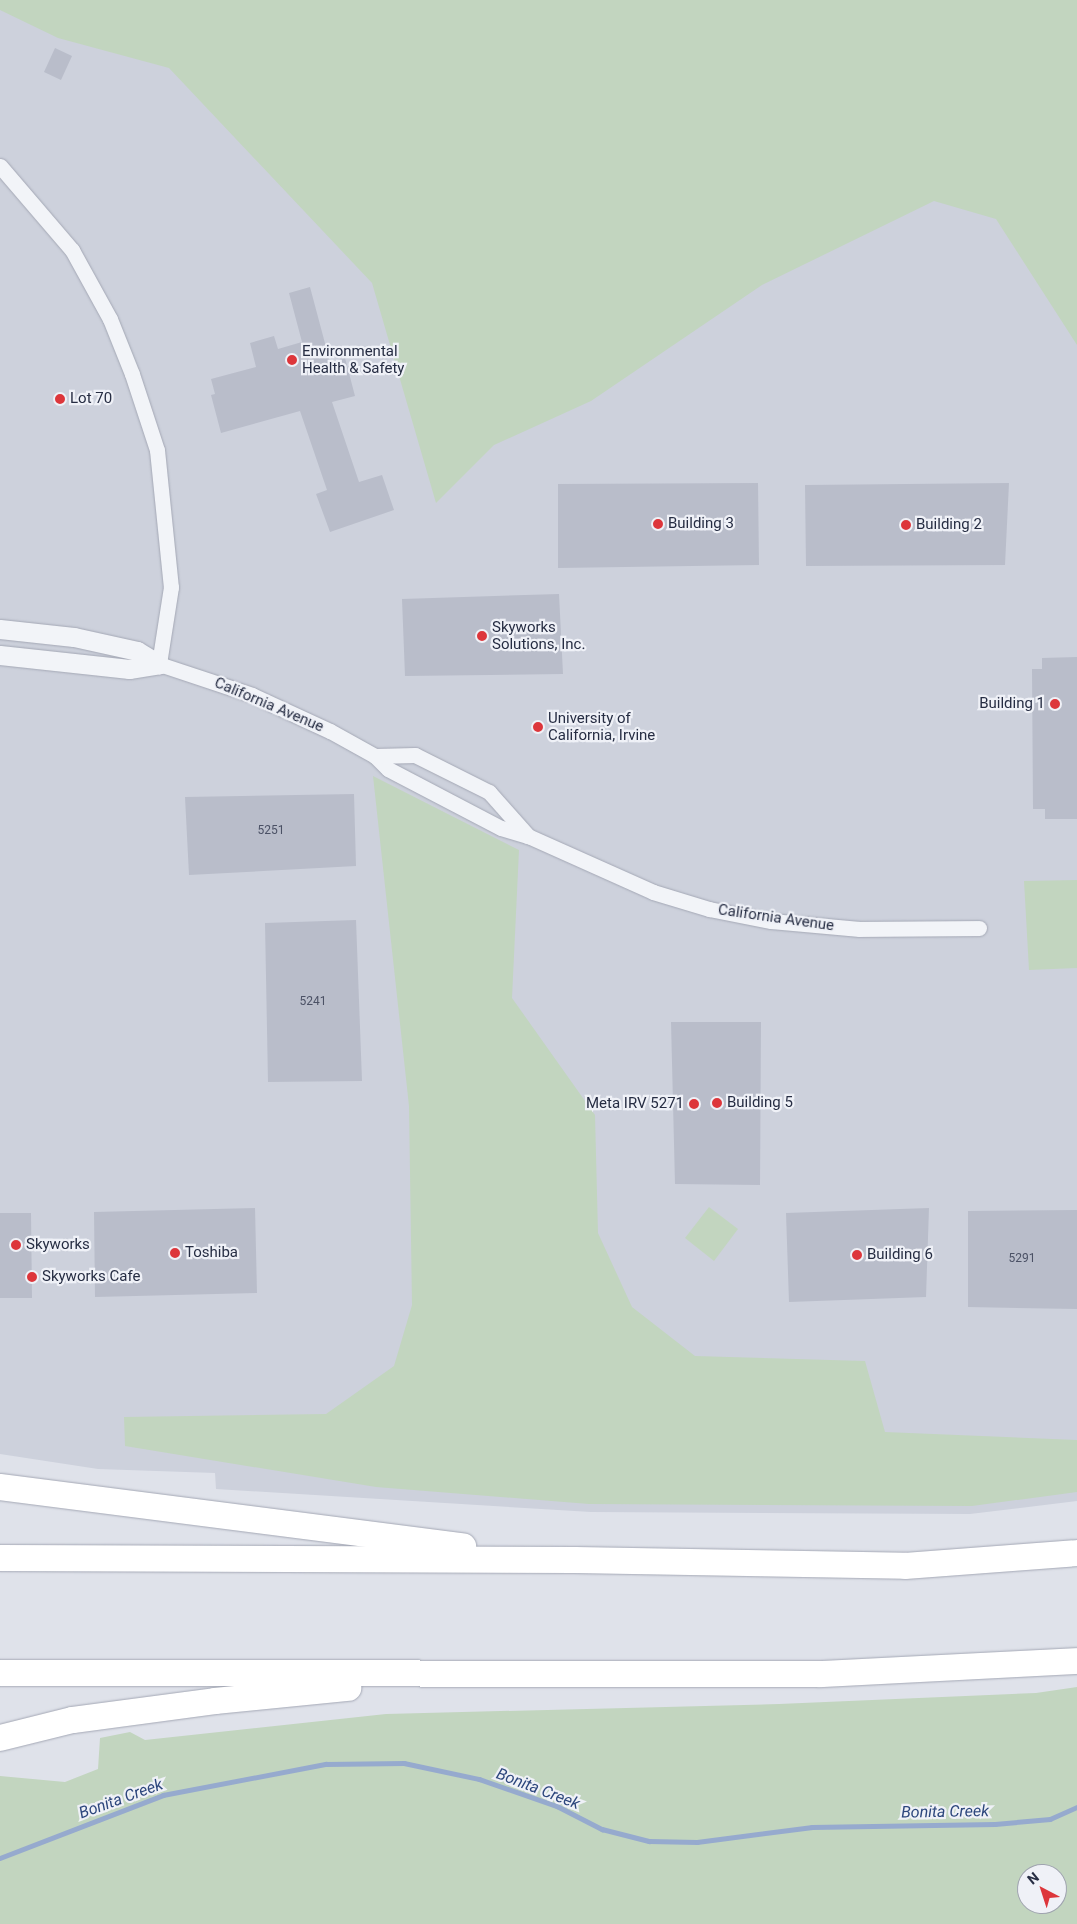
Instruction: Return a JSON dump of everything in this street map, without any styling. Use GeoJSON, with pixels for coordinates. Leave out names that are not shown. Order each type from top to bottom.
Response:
{"type":"FeatureCollection","features":[{"type":"Feature","properties":{"kind":"highway"},"geometry":{"type":"LineString","coordinates":[[0,1487],[575,1560]]}},
{"type":"Feature","properties":{"kind":"highway"},"geometry":{"type":"LineString","coordinates":[[0,1558],[575,1560],[906,1566],[1077,1553]]}},
{"type":"Feature","properties":{"kind":"highway"},"geometry":{"type":"LineString","coordinates":[[0,1673],[821,1674],[1077,1661]]}},
{"type":"Feature","properties":{"kind":"highway"},"geometry":{"type":"LineString","coordinates":[[0,1738],[73,1720],[215,1700],[513,1673]]}},
{"type":"Feature","properties":{"kind":"street"},"geometry":{"type":"LineString","coordinates":[[0,166],[72,250],[110,319],[132,374],[157,450],[170,577],[159,664]]}},
{"type":"Feature","properties":{"kind":"street","name":"California Avenue"},"geometry":{"type":"LineString","coordinates":[[0,629],[83,639],[137,651],[159,664],[252,695],[375,756],[388,769],[475,814],[528,836],[611,875],[709,909],[771,921],[860,929],[979,928]]}},
{"type":"Feature","properties":{"kind":"street","name":"California Avenue"},"geometry":{"type":"LineString","coordinates":[[0,655],[129,669],[159,664]]}},
{"type":"Feature","properties":{"kind":"street","name":"California Avenue"},"geometry":{"type":"LineString","coordinates":[[375,756],[415,755],[489,792],[528,836]]}},
{"type":"Feature","properties":{"kind":"shaded area","name":"University of California, Irvine"},"geometry":{"type":"Polygon","coordinates":[[[0,0],[1077,0],[1077,1501],[970,1514],[591,1512],[216,1489],[215,1473],[98,1469],[0,1454],[0,0]]]}},
{"type":"Feature","properties":{"kind":"green space"},"geometry":{"type":"Polygon","coordinates":[[[0,0],[1077,0],[1077,345],[996,219],[934,201],[762,285],[591,401],[494,445],[436,503],[372,283],[169,68],[58,38],[0,10],[0,0]]]}},
{"type":"Feature","properties":{"kind":"green space"},"geometry":{"type":"Polygon","coordinates":[[[373,776],[519,850],[512,998],[595,1115],[598,1233],[632,1307],[695,1356],[865,1361],[885,1432],[1077,1440],[1077,1492],[972,1506],[589,1504],[376,1487],[125,1446],[124,1417],[326,1414],[394,1366],[412,1305],[409,1106],[373,776]]]}},
{"type":"Feature","properties":{"kind":"green space"},"geometry":{"type":"Polygon","coordinates":[[[1077,880],[1077,968],[1029,970],[1024,881],[1077,880]]]}},
{"type":"Feature","properties":{"kind":"green space"},"geometry":{"type":"Polygon","coordinates":[[[709,1207],[738,1229],[714,1261],[685,1238],[709,1207]]]}},
{"type":"Feature","properties":{"kind":"green space"},"geometry":{"type":"Polygon","coordinates":[[[1077,1687],[1077,1924],[0,1924],[0,1776],[65,1782],[98,1769],[100,1738],[130,1732],[145,1740],[386,1714],[779,1704],[1036,1693],[1077,1687]]]}},
{"type":"Feature","properties":{"kind":"building"},"geometry":{"type":"Polygon","coordinates":[[[55,48],[72,56],[61,80],[44,72],[55,48]]]}},
{"type":"Feature","properties":{"kind":"building","name":"Environmental Health & Safety"},"geometry":{"type":"Polygon","coordinates":[[[310,287],[330,362],[345,358],[355,396],[332,402],[359,482],[382,475],[394,510],[330,532],[316,494],[327,490],[300,411],[221,433],[211,395],[215,394],[211,379],[256,367],[250,343],[274,336],[278,349],[302,342],[289,293],[310,287]]]}},
{"type":"Feature","properties":{"kind":"building","name":"Building 3"},"geometry":{"type":"Polygon","coordinates":[[[758,483],[759,565],[558,568],[558,484],[758,483]]]}},
{"type":"Feature","properties":{"kind":"building","name":"Building 2"},"geometry":{"type":"Polygon","coordinates":[[[1009,483],[1005,565],[806,566],[805,485],[1009,483]]]}},
{"type":"Feature","properties":{"kind":"building","name":"Skyworks Solutions, Inc."},"geometry":{"type":"Polygon","coordinates":[[[559,594],[563,674],[405,676],[402,599],[559,594]]]}},
{"type":"Feature","properties":{"kind":"building","name":"Building 1"},"geometry":{"type":"Polygon","coordinates":[[[1077,657],[1077,819],[1045,819],[1045,809],[1033,809],[1032,669],[1042,669],[1042,658],[1077,657]]]}},
{"type":"Feature","properties":{"kind":"building"},"geometry":{"type":"Polygon","coordinates":[[[354,794],[356,866],[189,875],[185,797],[354,794]]]}},
{"type":"Feature","properties":{"kind":"building"},"geometry":{"type":"Polygon","coordinates":[[[356,920],[362,1081],[268,1082],[265,923],[356,920]]]}},
{"type":"Feature","properties":{"kind":"building","name":"Building 5"},"geometry":{"type":"Polygon","coordinates":[[[671,1022],[761,1022],[760,1185],[675,1184],[671,1022]]]}},
{"type":"Feature","properties":{"kind":"building","name":"Toshiba"},"geometry":{"type":"Polygon","coordinates":[[[255,1208],[257,1293],[95,1297],[94,1212],[255,1208]]]}},
{"type":"Feature","properties":{"kind":"building","name":"Building 6"},"geometry":{"type":"Polygon","coordinates":[[[929,1208],[926,1297],[789,1302],[786,1213],[929,1208]]]}},
{"type":"Feature","properties":{"kind":"building"},"geometry":{"type":"Polygon","coordinates":[[[1077,1210],[1077,1309],[968,1307],[968,1211],[1077,1210]]]}},
{"type":"Feature","properties":{"kind":"building","name":"Skyworks"},"geometry":{"type":"Polygon","coordinates":[[[0,1213],[31,1213],[32,1298],[0,1298],[0,1213]]]}},
{"type":"Feature","properties":{"kind":"waterway","name":"Bonita Creek"},"geometry":{"type":"LineString","coordinates":[[0,1858],[163,1795],[326,1764],[404,1763],[479,1779],[557,1806],[602,1829],[649,1841],[697,1842],[812,1827],[995,1824],[1050,1819],[1077,1807]]}},
{"type":"Feature","properties":{"kind":"place","name":"Environmental Health & Safety"},"geometry":{"type":"Point","coordinates":[292,360]}},
{"type":"Feature","properties":{"kind":"place","name":"Lot 70"},"geometry":{"type":"Point","coordinates":[60,399]}},
{"type":"Feature","properties":{"kind":"place","name":"Building 3"},"geometry":{"type":"Point","coordinates":[658,524]}},
{"type":"Feature","properties":{"kind":"place","name":"Building 2"},"geometry":{"type":"Point","coordinates":[906,525]}},
{"type":"Feature","properties":{"kind":"place","name":"Skyworks Solutions, Inc."},"geometry":{"type":"Point","coordinates":[482,636]}},
{"type":"Feature","properties":{"kind":"place","name":"Building 1"},"geometry":{"type":"Point","coordinates":[1055,704]}},
{"type":"Feature","properties":{"kind":"place","name":"University of California, Irvine"},"geometry":{"type":"Point","coordinates":[538,727]}},
{"type":"Feature","properties":{"kind":"place","name":"Building 5"},"geometry":{"type":"Point","coordinates":[717,1103]}},
{"type":"Feature","properties":{"kind":"place","name":"Meta IRV 5271"},"geometry":{"type":"Point","coordinates":[694,1104]}},
{"type":"Feature","properties":{"kind":"place","name":"Skyworks"},"geometry":{"type":"Point","coordinates":[16,1245]}},
{"type":"Feature","properties":{"kind":"place","name":"Toshiba"},"geometry":{"type":"Point","coordinates":[175,1253]}},
{"type":"Feature","properties":{"kind":"place","name":"Building 6"},"geometry":{"type":"Point","coordinates":[857,1255]}},
{"type":"Feature","properties":{"kind":"place","name":"Skyworks Cafe"},"geometry":{"type":"Point","coordinates":[32,1277]}}]}
